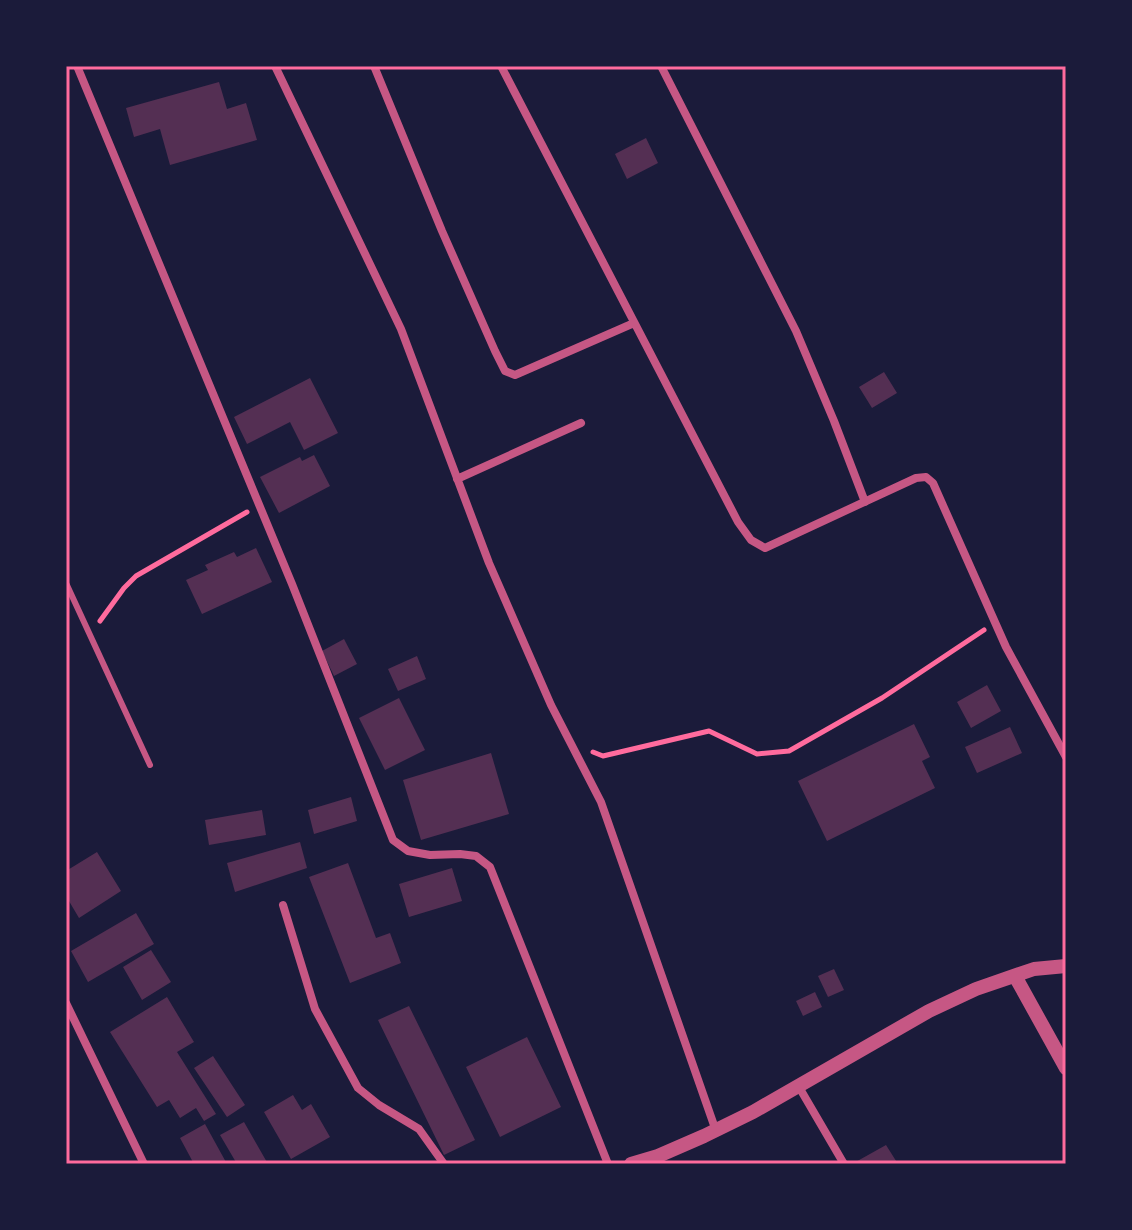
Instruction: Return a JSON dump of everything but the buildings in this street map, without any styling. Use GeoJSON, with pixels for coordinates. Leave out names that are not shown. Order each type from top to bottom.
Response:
{"type":"FeatureCollection","features":[{"type":"Feature","properties":{"kind":"street"},"geometry":{"type":"LineString","coordinates":[[77,66],[292,584],[393,840],[408,851],[476,856],[490,867],[608,1164]]}},
{"type":"Feature","properties":{"kind":"street"},"geometry":{"type":"LineString","coordinates":[[275,66],[401,329],[489,563],[551,705],[601,802],[716,1131]]}},
{"type":"Feature","properties":{"kind":"street"},"geometry":{"type":"LineString","coordinates":[[374,66],[442,231],[505,371],[515,375],[634,323]]}},
{"type":"Feature","properties":{"kind":"street"},"geometry":{"type":"LineString","coordinates":[[501,66],[738,522],[751,540],[765,548],[916,478],[926,477],[933,483],[994,623],[1066,757]]}},
{"type":"Feature","properties":{"kind":"street"},"geometry":{"type":"LineString","coordinates":[[661,66],[796,331],[865,502]]}},
{"type":"Feature","properties":{"kind":"street"},"geometry":{"type":"LineString","coordinates":[[457,479],[581,423]]}},
{"type":"Feature","properties":{"kind":"street"},"geometry":{"type":"LineString","coordinates":[[283,905],[315,1009],[358,1088],[419,1129],[444,1164]]}},
{"type":"Feature","properties":{"kind":"street"},"geometry":{"type":"LineString","coordinates":[[631,1164],[716,1131],[799,1087],[929,1011],[976,989],[1034,969],[1066,966]]}},
{"type":"Feature","properties":{"kind":"street"},"geometry":{"type":"LineString","coordinates":[[1015,976],[1066,1068]]}},
{"type":"Feature","properties":{"kind":"street"},"geometry":{"type":"LineString","coordinates":[[66,1003],[144,1164]]}},
{"type":"Feature","properties":{"kind":"street"},"geometry":{"type":"LineString","coordinates":[[799,1087],[844,1164]]}},
{"type":"Feature","properties":{"kind":"lane"},"geometry":{"type":"LineString","coordinates":[[66,583],[150,765]]}},
{"type":"Feature","properties":{"kind":"path"},"geometry":{"type":"LineString","coordinates":[[90,635],[136,576],[259,505]]}},
{"type":"Feature","properties":{"kind":"path"},"geometry":{"type":"LineString","coordinates":[[570,742],[603,756],[709,731],[757,754],[789,751],[882,698],[994,623]]}}]}
